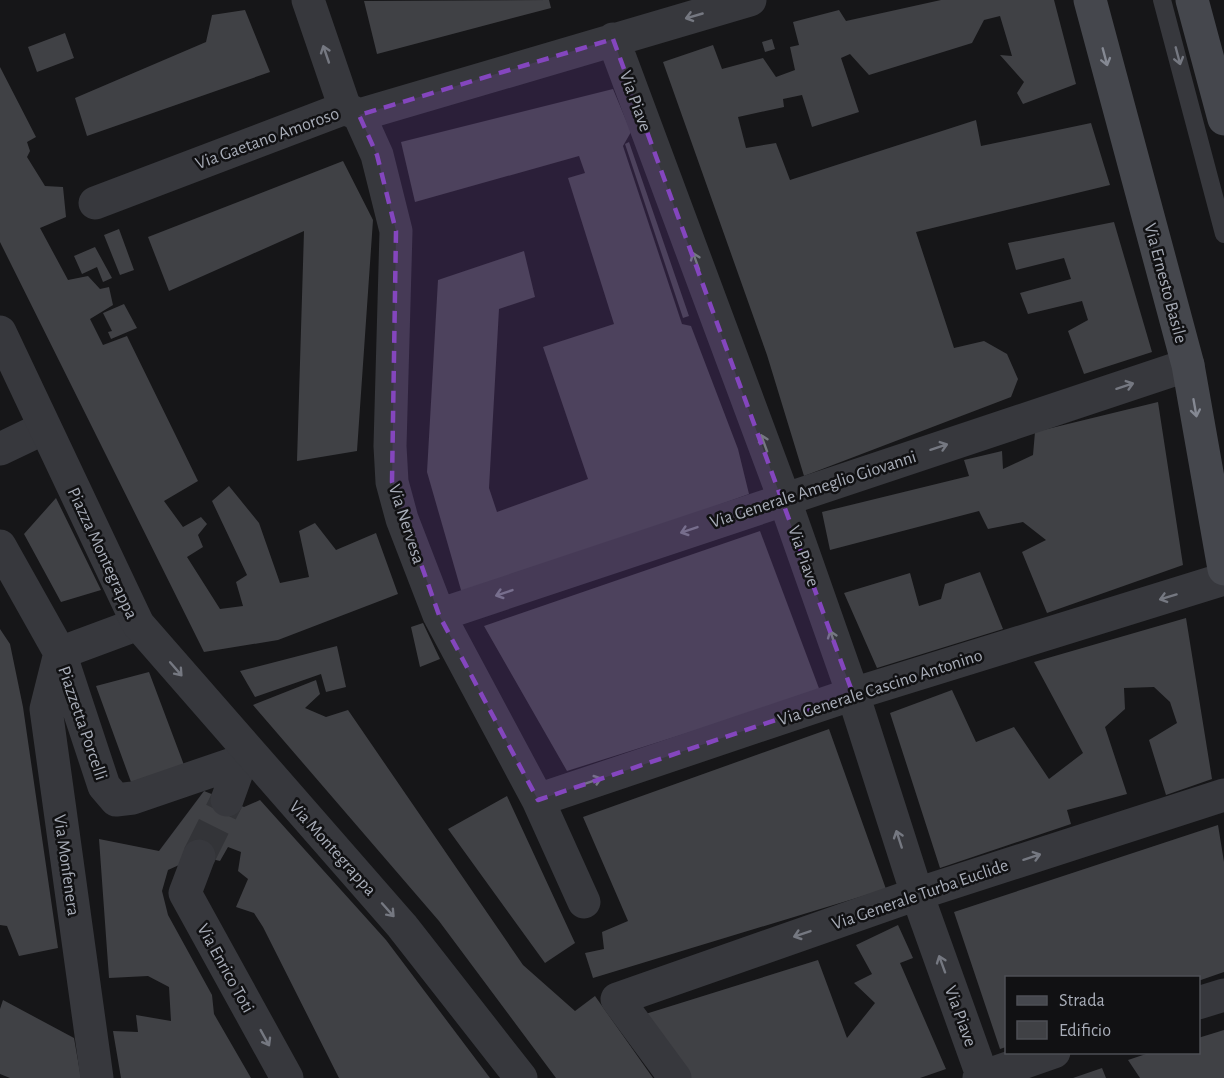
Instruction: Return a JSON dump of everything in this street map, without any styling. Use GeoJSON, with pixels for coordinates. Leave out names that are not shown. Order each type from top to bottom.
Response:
{"type":"FeatureCollection","features":[{"type":"Feature","properties":{"kind":"main road","name":"Via Ernesto Basile"},"geometry":{"type":"LineString","coordinates":[[1090,0],[1188,365],[1224,569]]}},
{"type":"Feature","properties":{"kind":"main road"},"geometry":{"type":"LineString","coordinates":[[1192,0],[1224,119]]}},
{"type":"Feature","properties":{"kind":"street","name":"Via Nervesa"},"geometry":{"type":"LineString","coordinates":[[308,0],[352,111],[377,155],[396,231],[390,446],[392,483],[402,519],[439,615],[538,800],[584,902]]}},
{"type":"Feature","properties":{"kind":"street","name":"Via Gaetano Amoroso"},"geometry":{"type":"LineString","coordinates":[[95,203],[352,111],[750,0]]}},
{"type":"Feature","properties":{"kind":"street","name":"Via Piave"},"geometry":{"type":"LineString","coordinates":[[613,39],[784,498],[853,694],[917,894],[982,1078]]}},
{"type":"Feature","properties":{"kind":"street","name":"Piazza Montegrappa"},"geometry":{"type":"LineString","coordinates":[[0,332],[138,624],[60,653]]}},
{"type":"Feature","properties":{"kind":"street","name":"Via Generale Ameglio Giovanni"},"geometry":{"type":"LineString","coordinates":[[439,615],[1188,365]]}},
{"type":"Feature","properties":{"kind":"street"},"geometry":{"type":"LineString","coordinates":[[0,449],[44,428]]}},
{"type":"Feature","properties":{"kind":"street"},"geometry":{"type":"LineString","coordinates":[[0,546],[60,653]]}},
{"type":"Feature","properties":{"kind":"street","name":"Via Generale Cascino Antonino"},"geometry":{"type":"LineString","coordinates":[[538,800],[853,694],[1224,579]]}},
{"type":"Feature","properties":{"kind":"street","name":"Via Montegrappa"},"geometry":{"type":"LineString","coordinates":[[138,624],[244,756],[402,926],[521,1078]]}},
{"type":"Feature","properties":{"kind":"street","name":"Piazzetta Porcelli"},"geometry":{"type":"LineString","coordinates":[[60,653],[104,786],[116,800],[133,798],[244,756]]}},
{"type":"Feature","properties":{"kind":"street","name":"Via Monfenera"},"geometry":{"type":"LineString","coordinates":[[60,653],[46,710],[97,1078]]}},
{"type":"Feature","properties":{"kind":"street"},"geometry":{"type":"LineString","coordinates":[[227,800],[244,756]]}},
{"type":"Feature","properties":{"kind":"street","name":"Via Generale Turba Euclide"},"geometry":{"type":"LineString","coordinates":[[675,1078],[617,999],[917,894],[1224,795]]}},
{"type":"Feature","properties":{"kind":"street","name":"Via Enrico Toti"},"geometry":{"type":"LineString","coordinates":[[199,856],[185,893],[287,1078]]}},
{"type":"Feature","properties":{"kind":"street"},"geometry":{"type":"LineString","coordinates":[[1200,1003],[1224,995]]}},
{"type":"Feature","properties":{"kind":"street"},"geometry":{"type":"LineString","coordinates":[[982,1078],[1051,1054]]}},
{"type":"Feature","properties":{"kind":"lane"},"geometry":{"type":"LineString","coordinates":[[1162,0],[1224,234]]}},
{"type":"Feature","properties":{"kind":"highlighted area"},"geometry":{"type":"Polygon","coordinates":[[[613,39],[853,694],[538,800],[439,615],[392,482],[396,231],[377,155],[359,115],[613,39]]]}},
{"type":"Feature","properties":{"kind":"building"},"geometry":{"type":"Polygon","coordinates":[[[549,0],[551,8],[377,54],[364,1],[549,0]]]}},
{"type":"Feature","properties":{"kind":"building"},"geometry":{"type":"Polygon","coordinates":[[[941,0],[1054,0],[1076,84],[1023,104],[1017,93],[1024,82],[1000,55],[1012,56],[1000,16],[984,20],[972,43],[869,75],[850,54],[841,58],[859,112],[812,127],[802,95],[783,99],[784,107],[738,117],[746,148],[776,143],[790,180],[976,120],[981,146],[1091,123],[1110,185],[916,232],[954,348],[984,341],[1007,354],[1018,379],[1011,397],[804,476],[767,355],[663,62],[713,45],[722,69],[763,58],[776,77],[795,70],[790,47],[799,45],[793,22],[839,10],[846,21],[941,0]]]}},
{"type":"Feature","properties":{"kind":"building"},"geometry":{"type":"Polygon","coordinates":[[[245,10],[270,72],[87,136],[75,98],[206,42],[212,15],[245,10]]]}},
{"type":"Feature","properties":{"kind":"building"},"geometry":{"type":"Polygon","coordinates":[[[65,33],[74,58],[37,72],[28,47],[65,33]]]}},
{"type":"Feature","properties":{"kind":"building"},"geometry":{"type":"Polygon","coordinates":[[[772,39],[775,49],[765,52],[762,42],[772,39]]]}},
{"type":"Feature","properties":{"kind":"building"},"geometry":{"type":"Polygon","coordinates":[[[0,67],[36,137],[27,142],[30,151],[27,157],[45,186],[63,187],[66,217],[40,228],[68,280],[88,276],[100,289],[109,287],[113,305],[90,319],[103,345],[127,336],[198,481],[164,501],[183,527],[201,517],[207,524],[198,535],[203,547],[187,557],[220,609],[243,606],[236,582],[247,575],[212,501],[229,486],[259,523],[280,583],[309,577],[299,531],[315,523],[336,550],[376,533],[398,594],[278,640],[204,652],[0,242],[0,67]]]}},
{"type":"Feature","properties":{"kind":"building"},"geometry":{"type":"Polygon","coordinates":[[[613,89],[631,132],[623,146],[682,324],[691,326],[738,449],[749,494],[463,597],[427,472],[438,280],[524,251],[535,297],[499,309],[489,488],[497,512],[588,479],[543,347],[614,324],[568,178],[585,173],[579,156],[415,202],[401,142],[613,89]]]}},
{"type":"Feature","properties":{"kind":"building"},"geometry":{"type":"Polygon","coordinates":[[[629,142],[689,316],[683,318],[625,144],[629,142]]]}},
{"type":"Feature","properties":{"kind":"building"},"geometry":{"type":"Polygon","coordinates":[[[343,161],[373,220],[357,451],[297,461],[304,231],[169,291],[148,237],[343,161]]]}},
{"type":"Feature","properties":{"kind":"building"},"geometry":{"type":"Polygon","coordinates":[[[1114,222],[1152,352],[1084,374],[1068,331],[1088,320],[1082,301],[1028,314],[1020,293],[1071,279],[1064,258],[1016,270],[1008,243],[1114,222]]]}},
{"type":"Feature","properties":{"kind":"building"},"geometry":{"type":"Polygon","coordinates":[[[119,229],[134,270],[120,275],[104,235],[119,229]]]}},
{"type":"Feature","properties":{"kind":"building"},"geometry":{"type":"Polygon","coordinates":[[[95,247],[112,278],[103,282],[97,267],[82,274],[74,256],[95,247]]]}},
{"type":"Feature","properties":{"kind":"building"},"geometry":{"type":"Polygon","coordinates":[[[124,304],[137,328],[111,339],[108,332],[112,331],[103,313],[124,304]]]}},
{"type":"Feature","properties":{"kind":"building"},"geometry":{"type":"Polygon","coordinates":[[[1158,402],[1183,565],[1047,613],[1022,552],[1046,540],[1023,522],[988,529],[979,511],[830,550],[822,512],[969,476],[964,460],[1002,451],[1003,469],[1033,455],[1035,432],[1158,402]]]}},
{"type":"Feature","properties":{"kind":"building"},"geometry":{"type":"Polygon","coordinates":[[[56,498],[101,590],[61,602],[24,534],[56,498]]]}},
{"type":"Feature","properties":{"kind":"building"},"geometry":{"type":"Polygon","coordinates":[[[760,531],[820,691],[567,771],[484,626],[760,531]]]}},
{"type":"Feature","properties":{"kind":"building"},"geometry":{"type":"Polygon","coordinates":[[[980,572],[1003,629],[877,668],[844,593],[910,573],[919,606],[941,599],[945,584],[980,572]]]}},
{"type":"Feature","properties":{"kind":"building"},"geometry":{"type":"Polygon","coordinates":[[[1186,618],[1212,779],[1166,795],[1149,740],[1177,723],[1170,702],[1154,687],[1124,688],[1125,709],[1105,727],[1127,794],[1067,810],[1071,824],[940,868],[890,713],[952,690],[976,742],[1014,727],[1049,779],[1083,753],[1034,662],[1186,618]]]}},
{"type":"Feature","properties":{"kind":"building"},"geometry":{"type":"Polygon","coordinates":[[[423,623],[440,659],[420,667],[411,627],[423,623]]]}},
{"type":"Feature","properties":{"kind":"building"},"geometry":{"type":"Polygon","coordinates":[[[0,629],[10,644],[23,707],[58,948],[19,956],[7,926],[0,925],[0,629]]]}},
{"type":"Feature","properties":{"kind":"building"},"geometry":{"type":"Polygon","coordinates":[[[337,646],[346,687],[326,692],[321,674],[255,697],[240,671],[337,646]]]}},
{"type":"Feature","properties":{"kind":"building"},"geometry":{"type":"Polygon","coordinates":[[[149,672],[184,765],[131,782],[96,686],[149,672]]]}},
{"type":"Feature","properties":{"kind":"building"},"geometry":{"type":"Polygon","coordinates":[[[316,680],[320,694],[305,708],[326,717],[348,710],[523,965],[575,1011],[595,996],[653,1078],[556,1078],[439,921],[253,705],[316,680]]]}},
{"type":"Feature","properties":{"kind":"building"},"geometry":{"type":"Polygon","coordinates":[[[829,729],[886,889],[593,978],[585,953],[604,949],[602,932],[628,921],[583,817],[829,729]]]}},
{"type":"Feature","properties":{"kind":"building"},"geometry":{"type":"Polygon","coordinates":[[[204,791],[244,807],[260,800],[386,940],[490,1078],[339,1078],[263,927],[254,913],[236,907],[248,879],[238,871],[241,852],[228,847],[220,861],[199,856],[168,870],[162,891],[168,915],[212,995],[214,1014],[251,1078],[121,1078],[113,1031],[138,1032],[136,1015],[171,1021],[169,987],[148,976],[109,978],[99,839],[159,851],[204,791]]]}},
{"type":"Feature","properties":{"kind":"building"},"geometry":{"type":"Polygon","coordinates":[[[507,796],[575,943],[545,963],[448,829],[507,796]]]}},
{"type":"Feature","properties":{"kind":"building"},"geometry":{"type":"Polygon","coordinates":[[[1218,825],[1224,862],[1224,972],[1200,980],[1200,976],[1005,976],[1005,1047],[1000,1049],[954,912],[1218,825]]]}},
{"type":"Feature","properties":{"kind":"building"},"geometry":{"type":"Polygon","coordinates":[[[898,925],[913,958],[900,963],[946,1069],[920,1078],[684,1078],[639,1016],[818,960],[847,1038],[875,1003],[854,983],[872,974],[856,945],[898,925]]]}},
{"type":"Feature","properties":{"kind":"building"},"geometry":{"type":"Polygon","coordinates":[[[3,1000],[74,1038],[81,1078],[10,1078],[0,1074],[0,1009],[3,1000]]]}},
{"type":"Feature","properties":{"kind":"building"},"geometry":{"type":"Polygon","coordinates":[[[1224,1030],[1224,1078],[1140,1078],[1128,1060],[1146,1054],[1200,1054],[1200,1037],[1224,1030]]]}},
{"type":"Feature","properties":{"kind":"building"},"geometry":{"type":"Polygon","coordinates":[[[1102,1068],[1106,1078],[1073,1078],[1102,1068]]]}},
{"type":"Feature","properties":{"kind":"tunnel"},"geometry":{"type":"LineString","coordinates":[[199,856],[227,800]]}}]}
